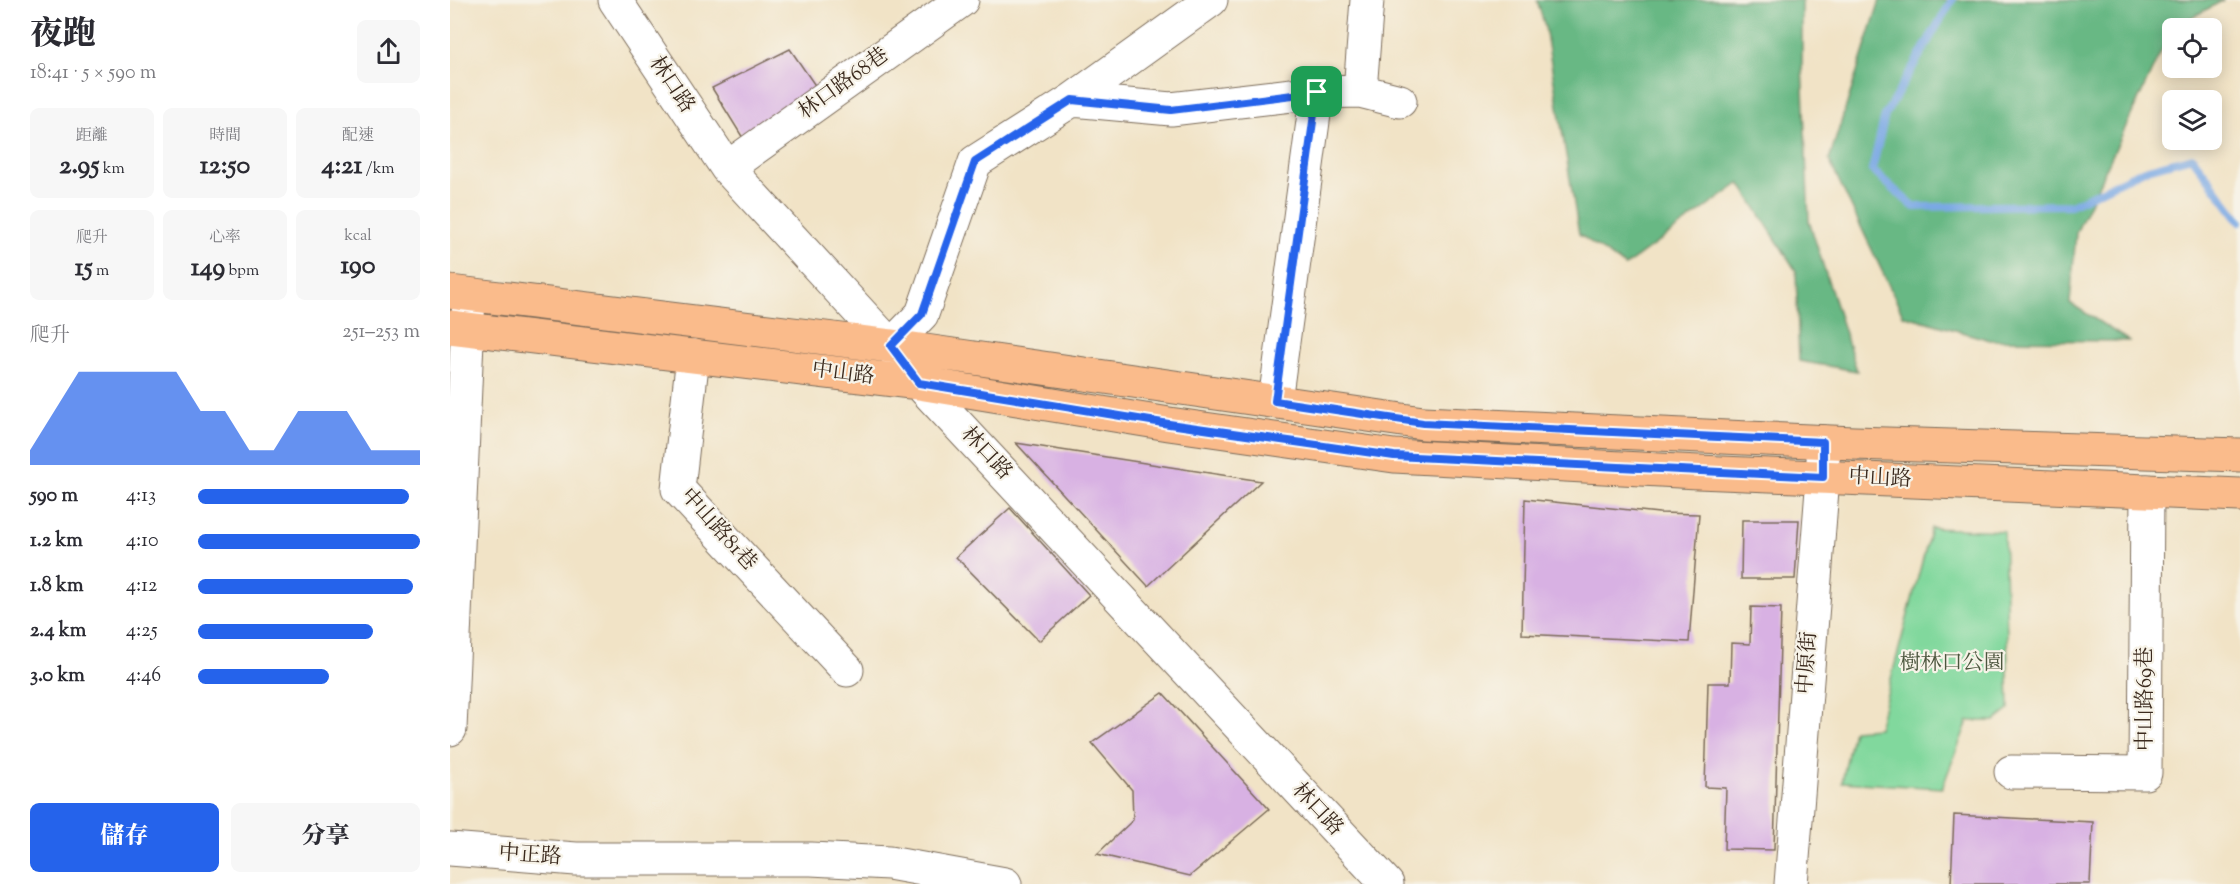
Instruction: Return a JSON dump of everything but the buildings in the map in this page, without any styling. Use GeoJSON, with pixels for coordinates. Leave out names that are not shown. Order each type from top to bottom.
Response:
{"type":"FeatureCollection","features":[{"type":"Feature","properties":{"kind":"main road","name":"中山路"},"geometry":{"type":"LineString","coordinates":[[460,293],[891,346],[1423,423],[1823,442],[2240,455]]}},
{"type":"Feature","properties":{"kind":"main road","name":"中山路"},"geometry":{"type":"LineString","coordinates":[[459,328],[919,383],[1169,424],[1394,456],[2240,495]]}},
{"type":"Feature","properties":{"kind":"street","name":"林口路"},"geometry":{"type":"LineString","coordinates":[[615,0],[727,168],[891,346],[919,383],[1387,884]]}},
{"type":"Feature","properties":{"kind":"street","name":"林口路68巷"},"geometry":{"type":"LineString","coordinates":[[727,168],[962,0]]}},
{"type":"Feature","properties":{"kind":"street"},"geometry":{"type":"LineString","coordinates":[[891,346],[922,314],[975,162],[1072,100],[1211,0]]}},
{"type":"Feature","properties":{"kind":"street"},"geometry":{"type":"LineString","coordinates":[[1360,91],[1367,0]]}},
{"type":"Feature","properties":{"kind":"street"},"geometry":{"type":"LineString","coordinates":[[1072,100],[1171,110],[1317,92],[1360,91],[1400,101]]}},
{"type":"Feature","properties":{"kind":"street"},"geometry":{"type":"LineString","coordinates":[[1275,401],[1317,92]]}},
{"type":"Feature","properties":{"kind":"street"},"geometry":{"type":"LineString","coordinates":[[450,729],[460,293]]}},
{"type":"Feature","properties":{"kind":"street","name":"中山路81巷"},"geometry":{"type":"LineString","coordinates":[[693,356],[678,489],[847,670]]}},
{"type":"Feature","properties":{"kind":"street","name":"中原街"},"geometry":{"type":"LineString","coordinates":[[1791,884],[1823,477],[1823,442]]}},
{"type":"Feature","properties":{"kind":"street","name":"中山路69巷"},"geometry":{"type":"LineString","coordinates":[[2011,772],[2145,773],[2147,491]]}},
{"type":"Feature","properties":{"kind":"street","name":"中正路"},"geometry":{"type":"LineString","coordinates":[[450,849],[575,872],[811,859],[889,863],[1005,884]]}},
{"type":"Feature","properties":{"kind":"street"},"geometry":{"type":"LineString","coordinates":[[811,859],[854,884]]}},
{"type":"Feature","properties":{"kind":"green space"},"geometry":{"type":"Polygon","coordinates":[[[1537,0],[1802,0],[1802,66],[1809,221],[1857,371],[1799,361],[1796,271],[1740,183],[1625,266],[1579,234],[1545,27],[1537,0]]]}},
{"type":"Feature","properties":{"kind":"green space"},"geometry":{"type":"Polygon","coordinates":[[[1880,0],[2224,0],[2191,18],[2162,18],[2162,49],[2076,233],[2070,303],[2129,341],[1990,340],[1903,315],[1829,160],[1880,0]]]}},
{"type":"Feature","properties":{"kind":"green space","name":"樹林口公園"},"geometry":{"type":"Polygon","coordinates":[[[1931,528],[2004,531],[2009,710],[1995,721],[1968,721],[1942,788],[1842,782],[1853,730],[1878,728],[1931,528]]]}},
{"type":"Feature","properties":{"kind":"waterway"},"geometry":{"type":"LineString","coordinates":[[1952,0],[1885,115],[1872,170],[1914,207],[2071,205],[2144,170],[2192,157],[2240,221]]}},
{"type":"Feature","properties":{"kind":"route"},"geometry":{"type":"LineString","coordinates":[[1317,92],[1275,401],[1423,423],[1823,442],[1823,477],[1394,456],[1169,424],[919,383],[891,346],[922,314],[975,162],[1072,100],[1171,110],[1317,92]]}}]}
